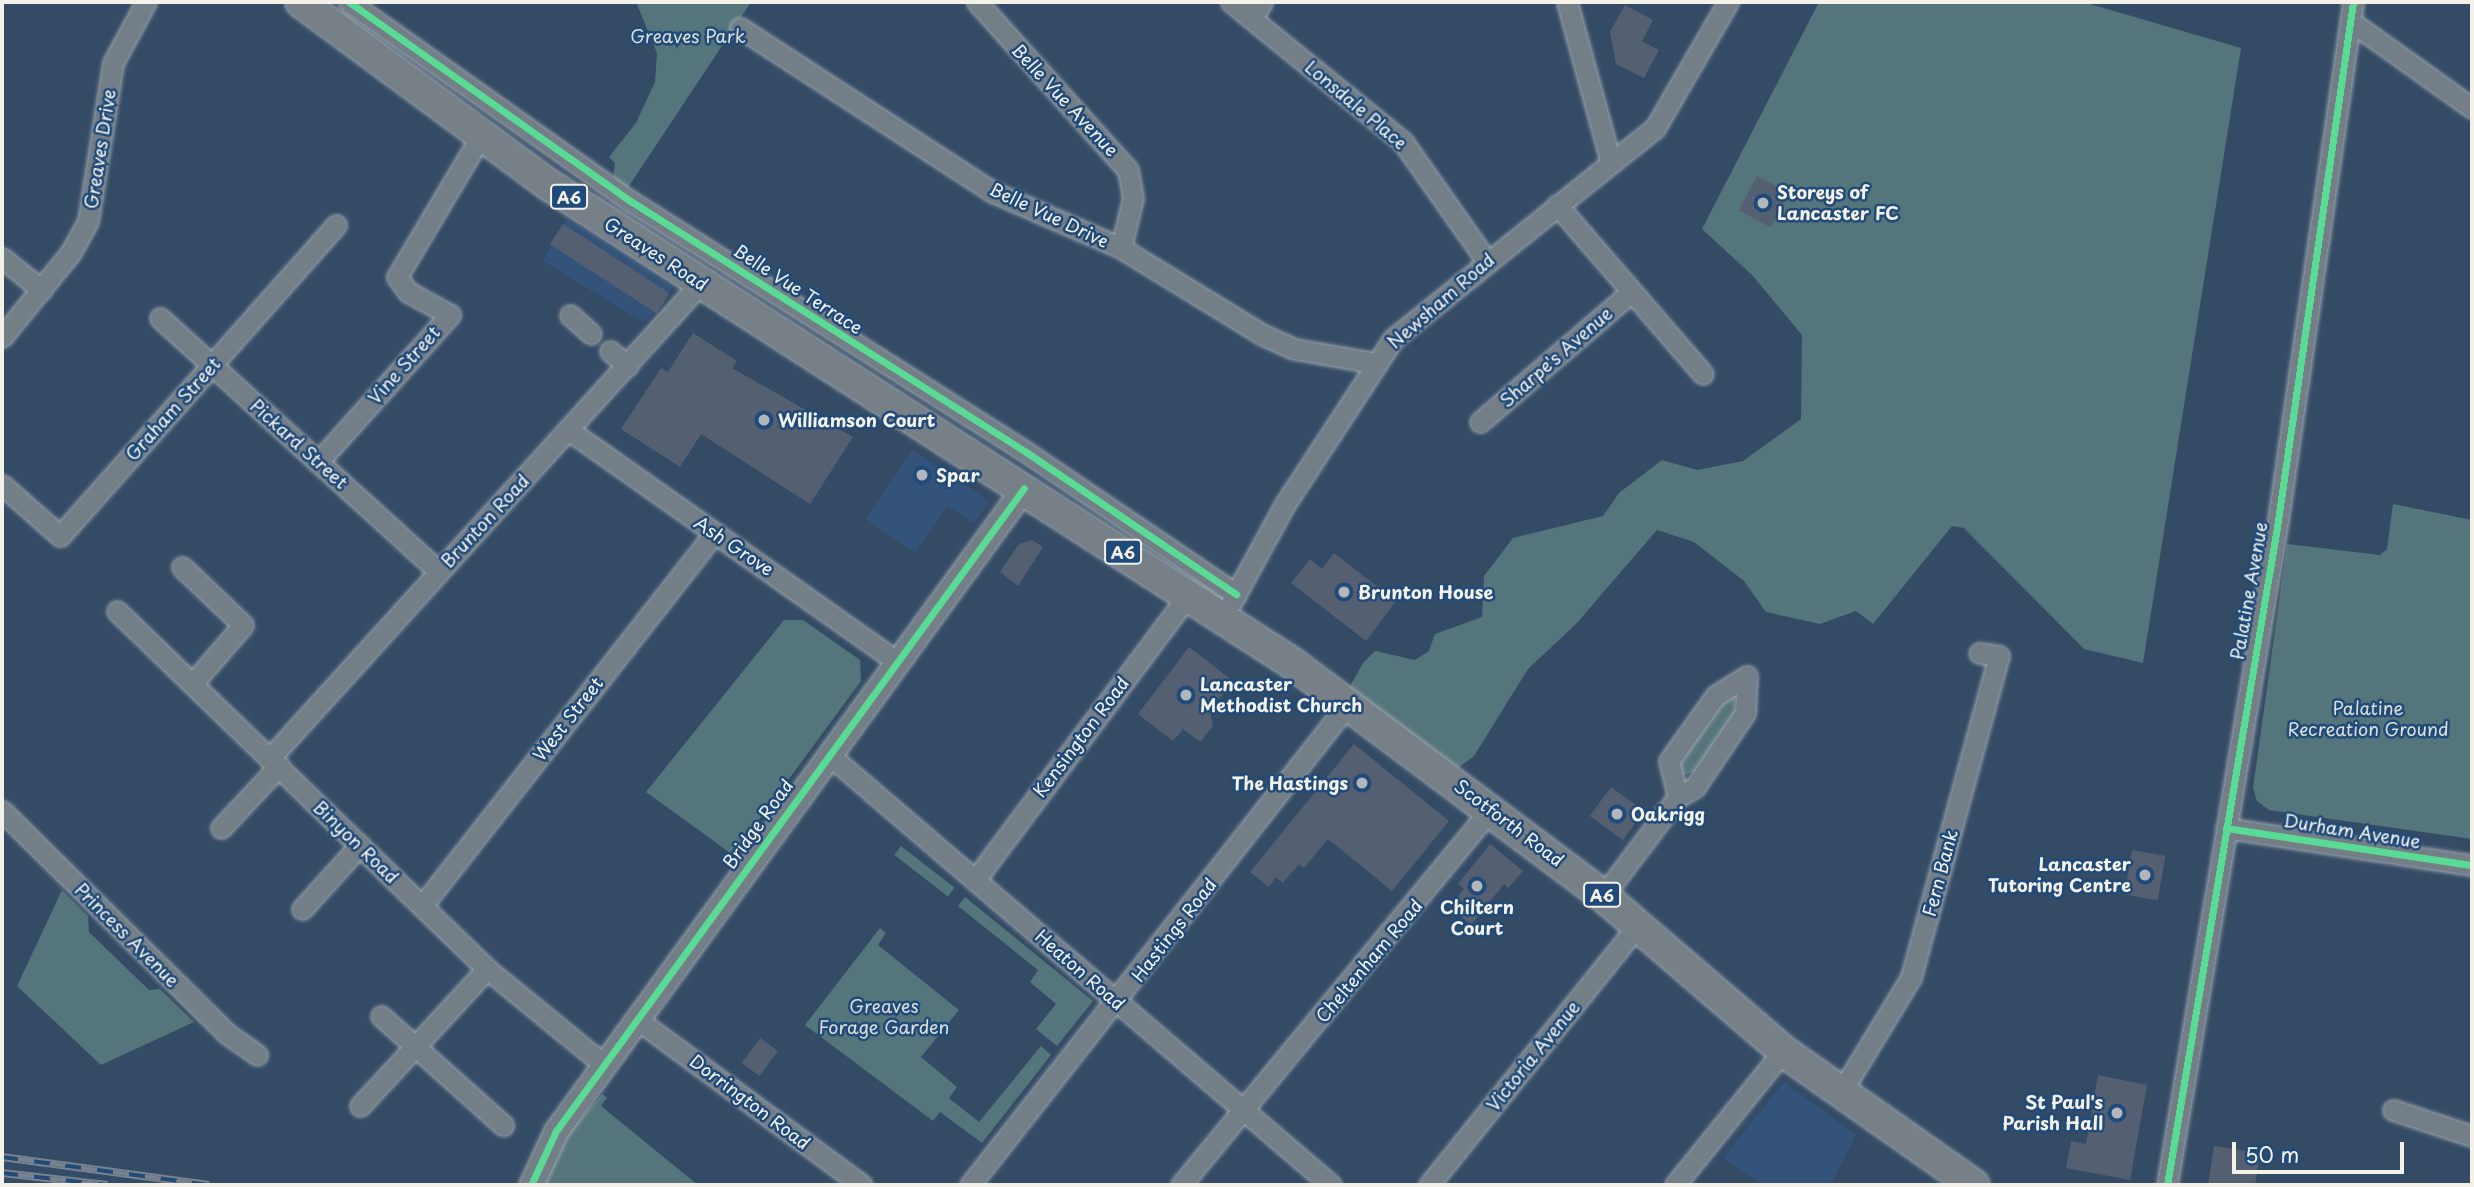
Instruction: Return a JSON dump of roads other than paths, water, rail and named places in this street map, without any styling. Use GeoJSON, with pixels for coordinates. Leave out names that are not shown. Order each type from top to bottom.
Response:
{"type":"FeatureCollection","features":[{"type":"Feature","properties":{"kind":"main road","name":"Greaves Road"},"geometry":{"type":"LineString","coordinates":[[301,2],[480,137],[700,284],[1024,488]]}},
{"type":"Feature","properties":{"kind":"main road","name":"Scotforth Road"},"geometry":{"type":"LineString","coordinates":[[1024,488],[1188,595],[1229,605],[1348,704],[1491,809],[1603,896],[1783,1051],[1840,1094],[1974,1185]]}},
{"type":"Feature","properties":{"kind":"street","name":"Greaves Drive"},"geometry":{"type":"LineString","coordinates":[[2,337],[42,290],[88,221],[113,63],[146,2]]}},
{"type":"Feature","properties":{"kind":"street","name":"Belle Vue Terrace"},"geometry":{"type":"LineString","coordinates":[[349,2],[629,200],[1026,452],[1229,605]]}},
{"type":"Feature","properties":{"kind":"street","name":"Belle Vue Avenue"},"geometry":{"type":"LineString","coordinates":[[977,2],[1128,170],[1133,198],[1121,248]]}},
{"type":"Feature","properties":{"kind":"street","name":"Lonsdale Place"},"geometry":{"type":"LineString","coordinates":[[1231,2],[1257,10],[1403,142],[1486,260]]}},
{"type":"Feature","properties":{"kind":"street"},"geometry":{"type":"LineString","coordinates":[[1567,2],[1611,163]]}},
{"type":"Feature","properties":{"kind":"street","name":"Newsham Road"},"geometry":{"type":"LineString","coordinates":[[1229,605],[1374,363],[1393,339],[1486,260],[1655,128],[1728,2]]}},
{"type":"Feature","properties":{"kind":"street"},"geometry":{"type":"LineString","coordinates":[[2351,12],[2472,108]]}},
{"type":"Feature","properties":{"kind":"street","name":"Palatine Avenue"},"geometry":{"type":"LineString","coordinates":[[2167,1185],[2226,828],[2351,12]]}},
{"type":"Feature","properties":{"kind":"street","name":"Belle Vue Drive"},"geometry":{"type":"LineString","coordinates":[[740,28],[993,192],[1121,248],[1263,335],[1295,348],[1374,363]]}},
{"type":"Feature","properties":{"kind":"street","name":"Vine Street"},"geometry":{"type":"LineString","coordinates":[[318,461],[450,315],[408,292],[397,277],[480,137]]}},
{"type":"Feature","properties":{"kind":"street"},"geometry":{"type":"LineString","coordinates":[[1557,205],[1703,374]]}},
{"type":"Feature","properties":{"kind":"street","name":"Graham Street"},"geometry":{"type":"LineString","coordinates":[[2,485],[60,536],[336,225]]}},
{"type":"Feature","properties":{"kind":"street"},"geometry":{"type":"LineString","coordinates":[[2,258],[42,290]]}},
{"type":"Feature","properties":{"kind":"street","name":"Brunton Road"},"geometry":{"type":"LineString","coordinates":[[221,828],[438,571],[570,431],[700,284]]}},
{"type":"Feature","properties":{"kind":"street","name":"Sharpe's Avenue"},"geometry":{"type":"LineString","coordinates":[[1480,422],[1631,292]]}},
{"type":"Feature","properties":{"kind":"street"},"geometry":{"type":"LineString","coordinates":[[569,316],[591,334]]}},
{"type":"Feature","properties":{"kind":"street","name":"Pickard Street"},"geometry":{"type":"LineString","coordinates":[[160,318],[438,571]]}},
{"type":"Feature","properties":{"kind":"street"},"geometry":{"type":"LineString","coordinates":[[610,351],[628,366]]}},
{"type":"Feature","properties":{"kind":"street","name":"Ash Grove"},"geometry":{"type":"LineString","coordinates":[[570,431],[897,662]]}},
{"type":"Feature","properties":{"kind":"street","name":"Bridge Road"},"geometry":{"type":"LineString","coordinates":[[531,1185],[556,1131],[603,1064],[638,1020],[828,754],[1024,488]]}},
{"type":"Feature","properties":{"kind":"street","name":"West Street"},"geometry":{"type":"LineString","coordinates":[[422,906],[714,533]]}},
{"type":"Feature","properties":{"kind":"street"},"geometry":{"type":"LineString","coordinates":[[182,567],[243,625],[193,683]]}},
{"type":"Feature","properties":{"kind":"street","name":"Kensington Road"},"geometry":{"type":"LineString","coordinates":[[975,880],[1188,595]]}},
{"type":"Feature","properties":{"kind":"street","name":"Binyon Road"},"geometry":{"type":"LineString","coordinates":[[117,611],[488,969],[603,1064]]}},
{"type":"Feature","properties":{"kind":"street","name":"Fern Bank"},"geometry":{"type":"LineString","coordinates":[[1840,1094],[1911,977],[2000,656],[1979,653]]}},
{"type":"Feature","properties":{"kind":"street"},"geometry":{"type":"LineString","coordinates":[[1603,896],[1678,796],[1695,787],[1745,713],[1747,676],[1716,695],[1669,761],[1678,796]]}},
{"type":"Feature","properties":{"kind":"street","name":"Hastings Road"},"geometry":{"type":"LineString","coordinates":[[970,1185],[1117,1002],[1348,704]]}},
{"type":"Feature","properties":{"kind":"street","name":"Heaton Road"},"geometry":{"type":"LineString","coordinates":[[828,754],[1331,1185]]}},
{"type":"Feature","properties":{"kind":"street","name":"Cheltenham Road"},"geometry":{"type":"LineString","coordinates":[[1181,1185],[1491,809]]}},
{"type":"Feature","properties":{"kind":"street","name":"Princess Avenue"},"geometry":{"type":"LineString","coordinates":[[2,811],[226,1033],[257,1055]]}},
{"type":"Feature","properties":{"kind":"street","name":"Durham Avenue"},"geometry":{"type":"LineString","coordinates":[[2226,828],[2472,865]]}},
{"type":"Feature","properties":{"kind":"street"},"geometry":{"type":"LineString","coordinates":[[302,909],[360,845]]}},
{"type":"Feature","properties":{"kind":"street","name":"Victoria Avenue"},"geometry":{"type":"LineString","coordinates":[[1429,1185],[1637,926]]}},
{"type":"Feature","properties":{"kind":"street"},"geometry":{"type":"LineString","coordinates":[[360,1106],[417,1049],[488,969]]}},
{"type":"Feature","properties":{"kind":"street"},"geometry":{"type":"LineString","coordinates":[[381,1016],[503,1125]]}},
{"type":"Feature","properties":{"kind":"street","name":"Dorrington Road"},"geometry":{"type":"LineString","coordinates":[[638,1020],[862,1185]]}},
{"type":"Feature","properties":{"kind":"street"},"geometry":{"type":"LineString","coordinates":[[1675,1185],[1783,1051]]}},
{"type":"Feature","properties":{"kind":"street"},"geometry":{"type":"LineString","coordinates":[[2393,1110],[2472,1136]]}},
{"type":"Feature","properties":{"kind":"railway"},"geometry":{"type":"LineString","coordinates":[[2,1157],[209,1185]]}},
{"type":"Feature","properties":{"kind":"railway"},"geometry":{"type":"LineString","coordinates":[[2,1173],[107,1185]]}},
{"type":"Feature","properties":{"kind":"place","name":"Storeys of Lancaster FC"},"geometry":{"type":"Point","coordinates":[1763,203]}},
{"type":"Feature","properties":{"kind":"place","name":"Williamson Court"},"geometry":{"type":"Point","coordinates":[764,420]}},
{"type":"Feature","properties":{"kind":"place","name":"Spar"},"geometry":{"type":"Point","coordinates":[922,475]}},
{"type":"Feature","properties":{"kind":"place","name":"Brunton House"},"geometry":{"type":"Point","coordinates":[1344,592]}},
{"type":"Feature","properties":{"kind":"place","name":"Lancaster Methodist Church"},"geometry":{"type":"Point","coordinates":[1186,695]}},
{"type":"Feature","properties":{"kind":"place","name":"The Hastings"},"geometry":{"type":"Point","coordinates":[1362,783]}},
{"type":"Feature","properties":{"kind":"place","name":"Oakrigg"},"geometry":{"type":"Point","coordinates":[1617,814]}},
{"type":"Feature","properties":{"kind":"place","name":"Lancaster Tutoring Centre"},"geometry":{"type":"Point","coordinates":[2145,875]}},
{"type":"Feature","properties":{"kind":"place","name":"Chiltern Court"},"geometry":{"type":"Point","coordinates":[1477,886]}},
{"type":"Feature","properties":{"kind":"place","name":"St Paul's Parish Hall"},"geometry":{"type":"Point","coordinates":[2117,1113]}},
{"type":"Feature","properties":{"kind":"park label","name":"Greaves Park"},"geometry":{"type":"Point","coordinates":[688,36]}},
{"type":"Feature","properties":{"kind":"park label","name":"Palatine Recreation Ground"},"geometry":{"type":"Point","coordinates":[2368,719]}},
{"type":"Feature","properties":{"kind":"park label","name":"Greaves Forage Garden"},"geometry":{"type":"Point","coordinates":[884,1017]}}]}
